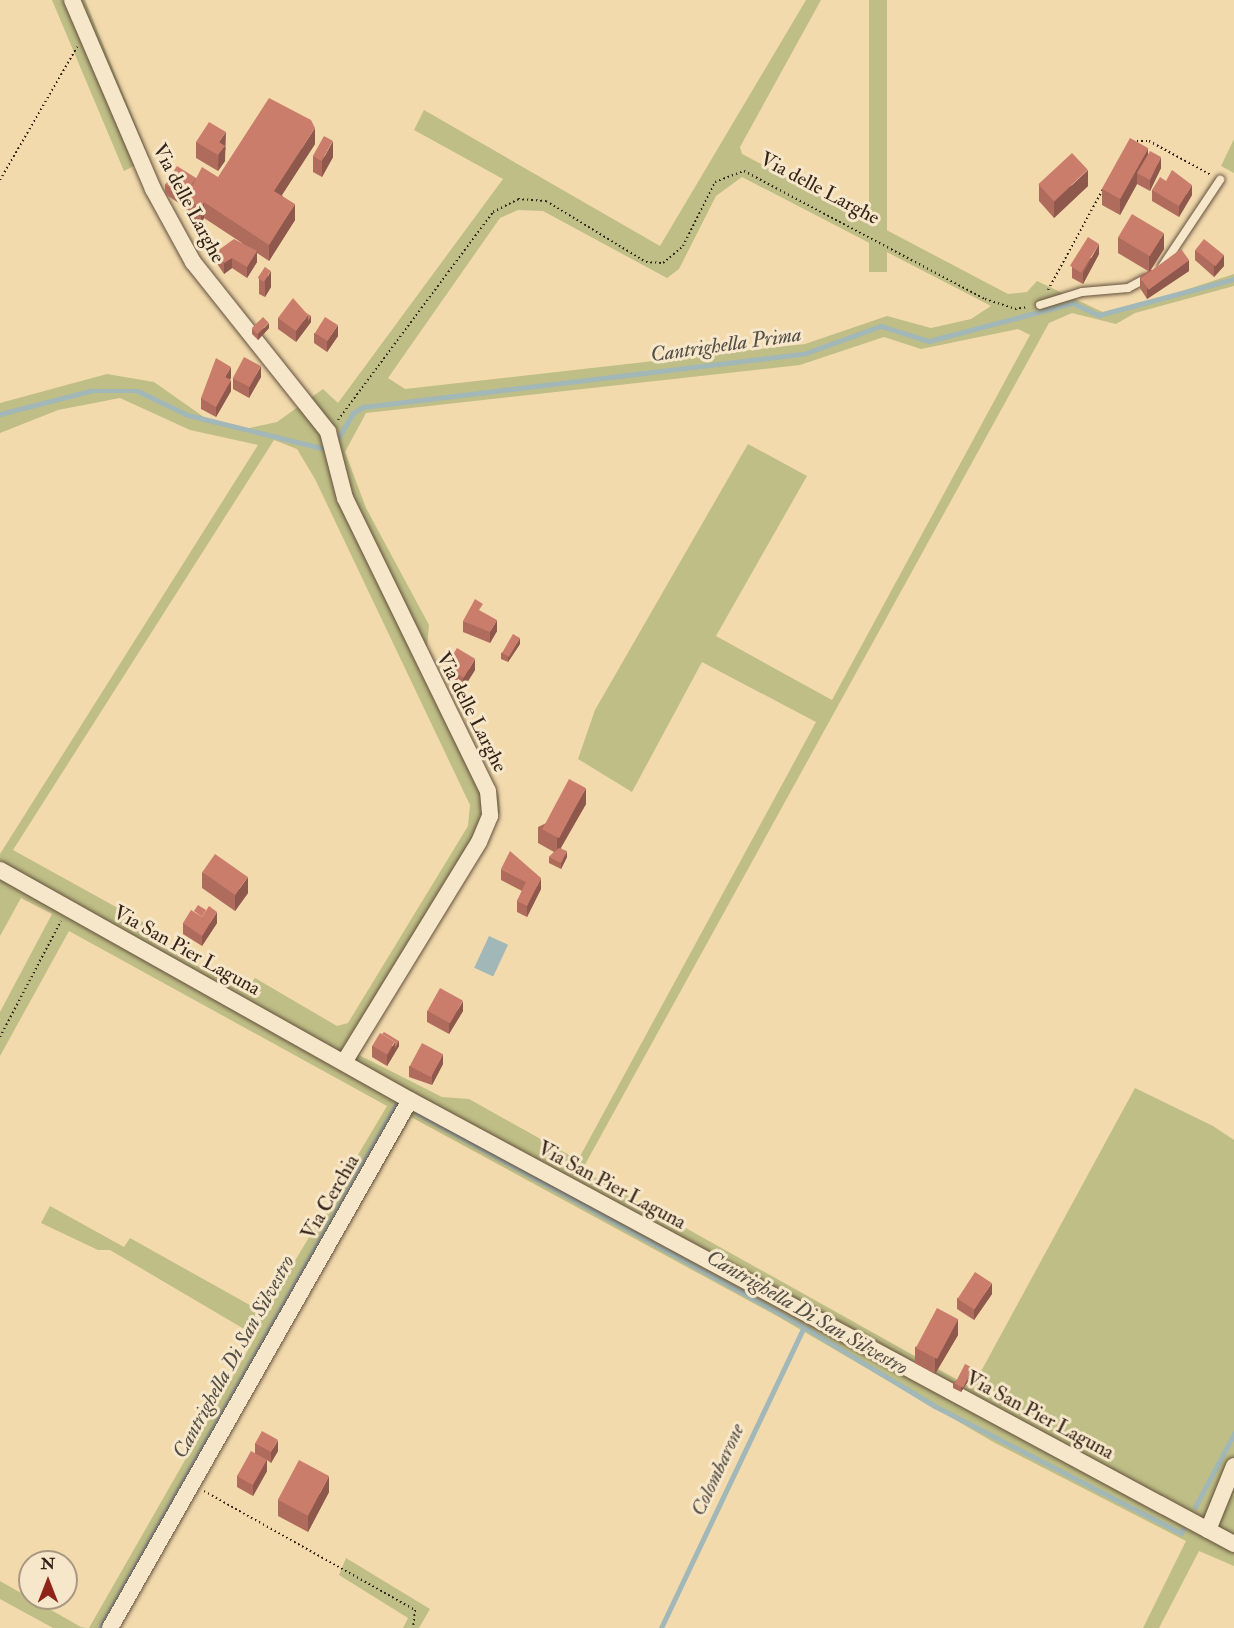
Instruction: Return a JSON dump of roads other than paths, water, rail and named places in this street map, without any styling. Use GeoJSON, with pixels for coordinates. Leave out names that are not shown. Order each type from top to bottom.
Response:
{"type":"FeatureCollection","features":[{"type":"Feature","properties":{"kind":"street","name":"Via delle Larghe"},"geometry":{"type":"LineString","coordinates":[[72,0],[153,189],[193,262],[328,432],[345,498],[488,791],[490,816],[479,842],[344,1062]]}},
{"type":"Feature","properties":{"kind":"street","name":"Via San Pier Laguna"},"geometry":{"type":"LineString","coordinates":[[0,870],[410,1100],[1234,1544]]}},
{"type":"Feature","properties":{"kind":"street","name":"Via Cerchia"},"geometry":{"type":"LineString","coordinates":[[110,1628],[410,1100]]}},
{"type":"Feature","properties":{"kind":"street"},"geometry":{"type":"LineString","coordinates":[[1208,1530],[1234,1466]]}},
{"type":"Feature","properties":{"kind":"lane"},"geometry":{"type":"LineString","coordinates":[[1040,305],[1140,283],[1161,268],[1220,180]]}},
{"type":"Feature","properties":{"kind":"waterway","name":"Cantrighella Prima"},"geometry":{"type":"LineString","coordinates":[[337,440],[353,413],[363,407],[806,353],[881,326],[929,341],[1073,303],[1099,315],[1234,279]]}},
{"type":"Feature","properties":{"kind":"waterway","name":"Cantrighella Prima"},"geometry":{"type":"LineString","coordinates":[[0,414],[90,391],[138,391],[188,415],[321,448]]}},
{"type":"Feature","properties":{"kind":"waterway","name":"Cantrighella Di San Silvestro"},"geometry":{"type":"LineString","coordinates":[[100,1628],[397,1103]]}},
{"type":"Feature","properties":{"kind":"waterway","name":"Colombarone"},"geometry":{"type":"LineString","coordinates":[[417,1113],[804,1327],[935,1406],[1181,1533],[1183,1529]]}},
{"type":"Feature","properties":{"kind":"waterway","name":"Colombarone"},"geometry":{"type":"LineString","coordinates":[[661,1628],[804,1327]]}},
{"type":"Feature","properties":{"kind":"waterway","name":"Cantrighella Di San Silvestro"},"geometry":{"type":"LineString","coordinates":[[1195,1507],[1234,1434]]}}]}
